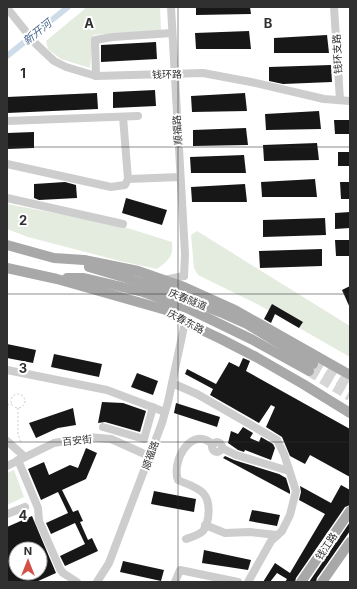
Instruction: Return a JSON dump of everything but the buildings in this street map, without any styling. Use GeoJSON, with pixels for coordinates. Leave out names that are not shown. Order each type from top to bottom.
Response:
{"type":"FeatureCollection","features":[{"type":"Feature","properties":{"kind":"main road"},"geometry":{"type":"LineString","coordinates":[[7,246],[54,258],[84,260],[138,271],[164,280],[235,310],[350,374]]}},
{"type":"Feature","properties":{"kind":"main road","name":"庆春隧道"},"geometry":{"type":"LineString","coordinates":[[54,258],[157,287],[220,312],[247,324],[311,368],[187,308],[143,292],[84,278],[57,279]]}},
{"type":"Feature","properties":{"kind":"main road","name":"庆春东路"},"geometry":{"type":"LineString","coordinates":[[7,268],[57,279],[166,310],[185,322],[256,357],[348,412]]}},
{"type":"Feature","properties":{"kind":"main road","name":"钱江路"},"geometry":{"type":"LineString","coordinates":[[301,582],[350,511]]}},
{"type":"Feature","properties":{"kind":"main road","name":"钱江路"},"geometry":{"type":"LineString","coordinates":[[322,582],[350,542]]}},
{"type":"Feature","properties":{"kind":"street","name":"顺福路"},"geometry":{"type":"LineString","coordinates":[[171,7],[185,254],[184,276]]}},
{"type":"Feature","properties":{"kind":"street","name":"钱环支路"},"geometry":{"type":"LineString","coordinates":[[334,7],[340,100]]}},
{"type":"Feature","properties":{"kind":"street","name":"钱环路"},"geometry":{"type":"LineString","coordinates":[[7,8],[36,44],[54,61],[66,67],[96,76],[203,73],[224,76],[324,99],[350,101]]}},
{"type":"Feature","properties":{"kind":"street"},"geometry":{"type":"LineString","coordinates":[[96,76],[95,40],[113,37],[172,33]]}},
{"type":"Feature","properties":{"kind":"street"},"geometry":{"type":"LineString","coordinates":[[7,121],[138,116]]}},
{"type":"Feature","properties":{"kind":"street"},"geometry":{"type":"LineString","coordinates":[[7,164],[111,187],[125,186],[128,179],[123,117]]}},
{"type":"Feature","properties":{"kind":"street"},"geometry":{"type":"LineString","coordinates":[[128,179],[180,177]]}},
{"type":"Feature","properties":{"kind":"street"},"geometry":{"type":"LineString","coordinates":[[7,198],[123,224]]}},
{"type":"Feature","properties":{"kind":"street"},"geometry":{"type":"LineString","coordinates":[[164,280],[184,276],[194,292]]}},
{"type":"Feature","properties":{"kind":"street","name":"顺福路"},"geometry":{"type":"LineString","coordinates":[[97,582],[109,563],[165,412],[185,322]]}},
{"type":"Feature","properties":{"kind":"street"},"geometry":{"type":"LineString","coordinates":[[7,370],[107,390],[165,412]]}},
{"type":"Feature","properties":{"kind":"street"},"geometry":{"type":"LineString","coordinates":[[172,383],[197,394],[277,440],[284,454],[296,491],[290,516],[282,531],[271,541],[248,582]]}},
{"type":"Feature","properties":{"kind":"street"},"geometry":{"type":"LineString","coordinates":[[103,427],[144,439],[153,407]]}},
{"type":"Feature","properties":{"kind":"street","name":"百安街"},"geometry":{"type":"LineString","coordinates":[[7,466],[54,443],[88,437],[111,439],[149,456]]}},
{"type":"Feature","properties":{"kind":"street"},"geometry":{"type":"LineString","coordinates":[[186,539],[203,531],[208,507],[207,499],[202,492],[178,480],[176,474],[176,468],[180,456],[190,442],[195,439],[201,439],[209,442],[212,445],[213,450],[217,452],[220,452],[222,448],[236,455],[289,471]]}},
{"type":"Feature","properties":{"kind":"street"},"geometry":{"type":"LineString","coordinates":[[7,441],[22,458],[38,508],[39,521],[60,569],[63,573],[77,582]]}},
{"type":"Feature","properties":{"kind":"street"},"geometry":{"type":"LineString","coordinates":[[7,514],[25,507]]}},
{"type":"Feature","properties":{"kind":"street"},"geometry":{"type":"LineString","coordinates":[[205,525],[225,533],[250,532],[277,535]]}},
{"type":"Feature","properties":{"kind":"street"},"geometry":{"type":"LineString","coordinates":[[175,582],[180,570],[238,582]]}},
{"type":"Feature","properties":{"kind":"path"},"geometry":{"type":"LineString","coordinates":[[12,404],[11,401],[15,395],[22,395],[25,401],[22,407],[18,408]]}},
{"type":"Feature","properties":{"kind":"path"},"geometry":{"type":"LineString","coordinates":[[7,405],[12,404],[18,408]]}},
{"type":"Feature","properties":{"kind":"path"},"geometry":{"type":"LineString","coordinates":[[18,408],[18,434],[22,458]]}},
{"type":"Feature","properties":{"kind":"shaded area"},"geometry":{"type":"Polygon","coordinates":[[[87,7],[160,7],[161,30],[93,35],[90,68],[61,59],[48,49],[46,41],[87,7]]]}},
{"type":"Feature","properties":{"kind":"shaded area"},"geometry":{"type":"Polygon","coordinates":[[[7,204],[118,225],[172,242],[171,255],[167,261],[157,269],[28,237],[7,229],[7,204]]]}},
{"type":"Feature","properties":{"kind":"shaded area"},"geometry":{"type":"Polygon","coordinates":[[[197,231],[350,326],[350,357],[259,305],[198,275],[194,268],[191,235],[197,231]]]}},
{"type":"Feature","properties":{"kind":"shaded area"},"geometry":{"type":"Polygon","coordinates":[[[14,470],[24,497],[7,505],[7,473],[14,470]]]}},
{"type":"Feature","properties":{"kind":"waterway","name":"新开河"},"geometry":{"type":"LineString","coordinates":[[7,56],[68,7]]}},
{"type":"Feature","properties":{"kind":"tunnel"},"geometry":{"type":"LineString","coordinates":[[313,364],[350,387]]}},
{"type":"Feature","properties":{"kind":"tunnel"},"geometry":{"type":"LineString","coordinates":[[309,371],[350,396]]}}]}
